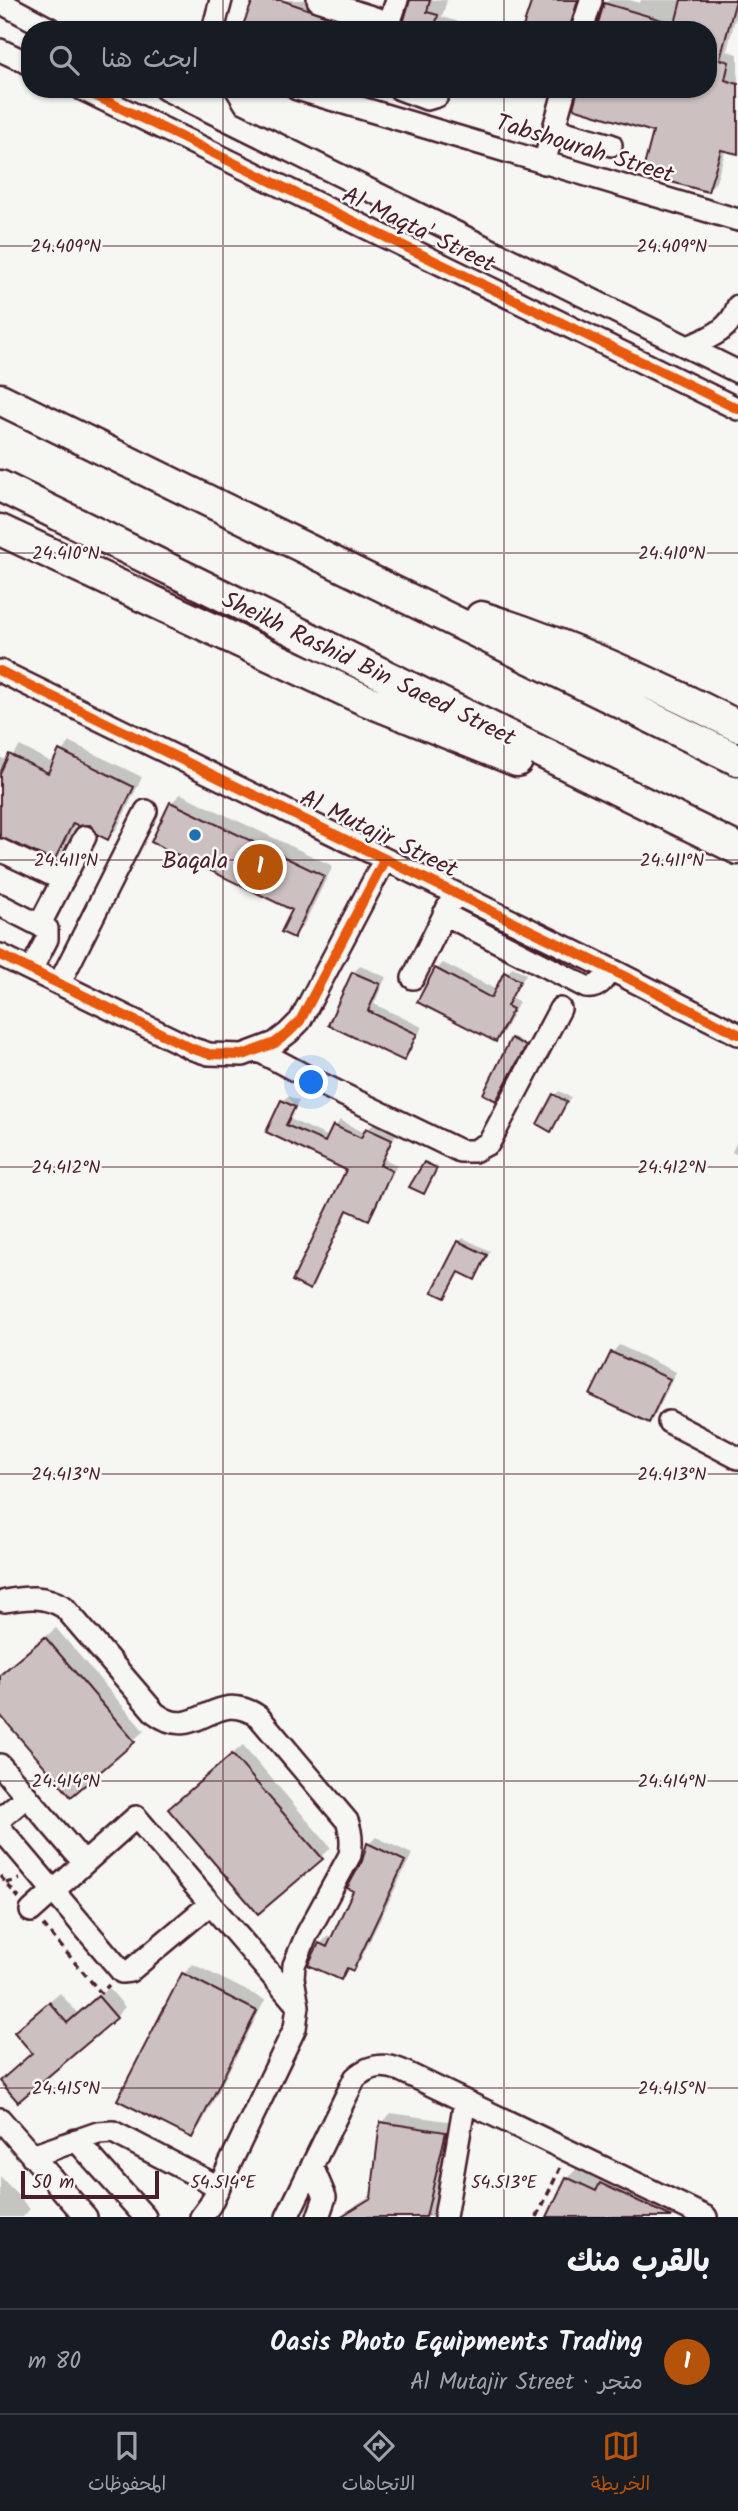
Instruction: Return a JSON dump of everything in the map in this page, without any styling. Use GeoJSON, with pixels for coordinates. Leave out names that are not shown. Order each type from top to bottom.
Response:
{"type":"FeatureCollection","features":[{"type":"Feature","properties":{"kind":"highway"},"geometry":{"type":"LineString","coordinates":[[0,399],[738,760]]}},
{"type":"Feature","properties":{"kind":"highway","name":"Sheikh Rashid Bin Saeed Street"},"geometry":{"type":"LineString","coordinates":[[0,486],[732,847]]}},
{"type":"Feature","properties":{"kind":"highway"},"geometry":{"type":"LineString","coordinates":[[0,530],[363,699],[732,847]]}},
{"type":"Feature","properties":{"kind":"highway"},"geometry":{"type":"LineString","coordinates":[[388,589],[492,620],[578,652],[656,685],[738,726]]}},
{"type":"Feature","properties":{"kind":"street"},"geometry":{"type":"LineString","coordinates":[[215,21],[221,0]]}},
{"type":"Feature","properties":{"kind":"street"},"geometry":{"type":"LineString","coordinates":[[318,0],[375,21]]}},
{"type":"Feature","properties":{"kind":"street"},"geometry":{"type":"LineString","coordinates":[[390,21],[397,0]]}},
{"type":"Feature","properties":{"kind":"street"},"geometry":{"type":"LineString","coordinates":[[585,21],[591,1]]}},
{"type":"Feature","properties":{"kind":"street"},"geometry":{"type":"LineString","coordinates":[[0,2],[35,21]]}},
{"type":"Feature","properties":{"kind":"street"},"geometry":{"type":"LineString","coordinates":[[0,50],[21,60]]}},
{"type":"Feature","properties":{"kind":"street","name":"Al Maqta' Street"},"geometry":{"type":"LineString","coordinates":[[101,98],[738,409]]}},
{"type":"Feature","properties":{"kind":"street","name":"Al Maqta' Street"},"geometry":{"type":"LineString","coordinates":[[183,98],[738,372]]}},
{"type":"Feature","properties":{"kind":"street"},"geometry":{"type":"LineString","coordinates":[[213,98],[230,122]]}},
{"type":"Feature","properties":{"kind":"street","name":"Tabshourah Street"},"geometry":{"type":"LineString","coordinates":[[327,98],[738,220]]}},
{"type":"Feature","properties":{"kind":"street"},"geometry":{"type":"LineString","coordinates":[[544,163],[563,98]]}},
{"type":"Feature","properties":{"kind":"street"},"geometry":{"type":"LineString","coordinates":[[554,129],[611,145]]}},
{"type":"Feature","properties":{"kind":"street"},"geometry":{"type":"LineString","coordinates":[[429,257],[421,240],[422,235],[431,232],[587,306],[648,327]]}},
{"type":"Feature","properties":{"kind":"street"},"geometry":{"type":"LineString","coordinates":[[688,347],[711,337],[737,318]]}},
{"type":"Feature","properties":{"kind":"street","name":"Al Mutajir Street"},"geometry":{"type":"LineString","coordinates":[[0,671],[738,1034]]}},
{"type":"Feature","properties":{"kind":"street"},"geometry":{"type":"LineString","coordinates":[[59,984],[146,811]]}},
{"type":"Feature","properties":{"kind":"street"},"geometry":{"type":"LineString","coordinates":[[40,924],[85,837]]}},
{"type":"Feature","properties":{"kind":"street"},"geometry":{"type":"LineString","coordinates":[[0,850],[62,880]]}},
{"type":"Feature","properties":{"kind":"street"},"geometry":{"type":"LineString","coordinates":[[0,955],[193,1049],[226,1056],[259,1051],[275,1043],[300,1021],[384,859]]}},
{"type":"Feature","properties":{"kind":"street"},"geometry":{"type":"LineString","coordinates":[[413,978],[454,893]]}},
{"type":"Feature","properties":{"kind":"street"},"geometry":{"type":"LineString","coordinates":[[0,905],[47,929],[48,935],[30,970]]}},
{"type":"Feature","properties":{"kind":"street"},"geometry":{"type":"LineString","coordinates":[[444,914],[586,987],[601,983],[610,969]]}},
{"type":"Feature","properties":{"kind":"street"},"geometry":{"type":"LineString","coordinates":[[259,1051],[460,1151],[474,1152],[489,1143],[560,1009]]}},
{"type":"Feature","properties":{"kind":"street"},"geometry":{"type":"LineString","coordinates":[[668,1422],[738,1458]]}},
{"type":"Feature","properties":{"kind":"street"},"geometry":{"type":"LineString","coordinates":[[2,1601],[33,1597],[45,1598],[64,1606],[155,1713],[168,1721],[194,1722],[229,1706],[249,1710],[258,1716],[346,1821],[352,1836],[350,1855],[307,1934],[294,1965],[293,1978],[299,2006],[292,2037],[211,2205],[201,2217]]}},
{"type":"Feature","properties":{"kind":"street"},"geometry":{"type":"LineString","coordinates":[[0,1765],[85,1863]]}},
{"type":"Feature","properties":{"kind":"street"},"geometry":{"type":"LineString","coordinates":[[0,1819],[27,1796]]}},
{"type":"Feature","properties":{"kind":"street"},"geometry":{"type":"LineString","coordinates":[[30,1911],[136,1817],[299,2006]]}},
{"type":"Feature","properties":{"kind":"street"},"geometry":{"type":"LineString","coordinates":[[0,1828],[122,1972],[130,1971],[210,1904]]}},
{"type":"Feature","properties":{"kind":"street"},"geometry":{"type":"LineString","coordinates":[[287,2217],[355,2078],[371,2067],[390,2066],[706,2217]]}},
{"type":"Feature","properties":{"kind":"street"},"geometry":{"type":"LineString","coordinates":[[445,2217],[465,2101]]}},
{"type":"Feature","properties":{"kind":"street"},"geometry":{"type":"LineString","coordinates":[[0,2119],[86,2217]]}},
{"type":"Feature","properties":{"kind":"street"},"geometry":{"type":"LineString","coordinates":[[33,2156],[98,2133],[113,2132],[219,2187]]}},
{"type":"Feature","properties":{"kind":"street"},"geometry":{"type":"LineString","coordinates":[[76,2140],[145,2217]]}},
{"type":"Feature","properties":{"kind":"street"},"geometry":{"type":"LineString","coordinates":[[312,2166],[326,2197],[318,2217]]}},
{"type":"Feature","properties":{"kind":"path"},"geometry":{"type":"LineString","coordinates":[[0,1876],[100,1993],[122,1972]]}},
{"type":"Feature","properties":{"kind":"path"},"geometry":{"type":"LineString","coordinates":[[537,2217],[568,2151]]}},
{"type":"Feature","properties":{"kind":"building"},"geometry":{"type":"Polygon","coordinates":[[[253,0],[281,0],[342,21],[245,21],[253,0]]]}},
{"type":"Feature","properties":{"kind":"building"},"geometry":{"type":"Polygon","coordinates":[[[410,0],[430,0],[427,12],[438,15],[436,21],[404,21],[410,0]]]}},
{"type":"Feature","properties":{"kind":"building"},"geometry":{"type":"Polygon","coordinates":[[[532,0],[578,0],[572,21],[525,21],[532,0]]]}},
{"type":"Feature","properties":{"kind":"building"},"geometry":{"type":"Polygon","coordinates":[[[681,0],[736,0],[720,59],[729,62],[725,80],[738,84],[738,154],[721,150],[708,192],[642,174],[653,132],[573,108],[576,98],[717,98],[717,21],[676,21],[681,0]]]}},
{"type":"Feature","properties":{"kind":"building"},"geometry":{"type":"Polygon","coordinates":[[[604,3],[665,21],[599,21],[604,3]]]}},
{"type":"Feature","properties":{"kind":"building"},"geometry":{"type":"Polygon","coordinates":[[[59,750],[134,787],[108,840],[98,835],[90,825],[79,826],[73,823],[54,861],[0,837],[0,773],[9,754],[48,773],[59,750]]]}},
{"type":"Feature","properties":{"kind":"building"},"geometry":{"type":"Polygon","coordinates":[[[170,802],[324,876],[294,938],[281,932],[292,910],[151,842],[170,802]]]}},
{"type":"Feature","properties":{"kind":"building"},"geometry":{"type":"Polygon","coordinates":[[[435,968],[491,998],[504,972],[520,981],[507,1006],[513,1009],[496,1042],[417,1002],[435,968]]]}},
{"type":"Feature","properties":{"kind":"building"},"geometry":{"type":"Polygon","coordinates":[[[352,972],[380,984],[368,1011],[417,1034],[404,1061],[328,1025],[352,972]]]}},
{"type":"Feature","properties":{"kind":"building"},"geometry":{"type":"Polygon","coordinates":[[[511,1038],[526,1046],[496,1101],[483,1094],[511,1038]]]}},
{"type":"Feature","properties":{"kind":"building"},"geometry":{"type":"Polygon","coordinates":[[[553,1094],[567,1102],[551,1132],[537,1124],[553,1094]]]}},
{"type":"Feature","properties":{"kind":"building"},"geometry":{"type":"Polygon","coordinates":[[[281,1100],[295,1107],[286,1125],[325,1142],[333,1125],[361,1138],[366,1128],[392,1140],[380,1165],[392,1171],[369,1220],[347,1210],[310,1290],[292,1281],[346,1170],[266,1132],[281,1100]]]}},
{"type":"Feature","properties":{"kind":"building"},"geometry":{"type":"Polygon","coordinates":[[[424,1162],[437,1168],[424,1194],[409,1187],[424,1162]]]}},
{"type":"Feature","properties":{"kind":"building"},"geometry":{"type":"Polygon","coordinates":[[[458,1241],[487,1255],[475,1280],[459,1272],[445,1298],[432,1292],[458,1241]]]}},
{"type":"Feature","properties":{"kind":"building"},"geometry":{"type":"Polygon","coordinates":[[[611,1352],[670,1379],[649,1423],[590,1395],[611,1352]]]}},
{"type":"Feature","properties":{"kind":"building"},"geometry":{"type":"Polygon","coordinates":[[[45,1637],[135,1742],[71,1797],[0,1715],[0,1675],[45,1637]]]}},
{"type":"Feature","properties":{"kind":"building"},"geometry":{"type":"Polygon","coordinates":[[[232,1754],[323,1859],[258,1914],[168,1809],[232,1754]]]}},
{"type":"Feature","properties":{"kind":"building"},"geometry":{"type":"Polygon","coordinates":[[[367,1843],[405,1861],[353,1971],[347,1968],[341,1980],[308,1965],[319,1943],[327,1947],[353,1891],[347,1888],[362,1861],[367,1843]]]}},
{"type":"Feature","properties":{"kind":"building"},"geometry":{"type":"Polygon","coordinates":[[[182,1973],[257,2011],[192,2138],[117,2100],[182,1973]]]}},
{"type":"Feature","properties":{"kind":"building"},"geometry":{"type":"Polygon","coordinates":[[[98,1996],[117,2018],[18,2102],[0,2081],[32,2053],[14,2032],[49,2002],[67,2023],[98,1996]]]}},
{"type":"Feature","properties":{"kind":"building"},"geometry":{"type":"Polygon","coordinates":[[[380,2122],[446,2132],[426,2217],[340,2217],[371,2198],[380,2122]]]}},
{"type":"Feature","properties":{"kind":"building"},"geometry":{"type":"Polygon","coordinates":[[[566,2177],[596,2191],[600,2183],[672,2217],[547,2217],[566,2177]]]}},
{"type":"Feature","properties":{"kind":"cycle path"},"geometry":{"type":"LineString","coordinates":[[100,98],[738,409]]}},
{"type":"Feature","properties":{"kind":"cycle path"},"geometry":{"type":"LineString","coordinates":[[0,671],[738,1034]]}},
{"type":"Feature","properties":{"kind":"cycle path"},"geometry":{"type":"LineString","coordinates":[[0,955],[193,1049],[209,1054],[243,1055],[275,1043],[300,1021],[385,859]]}},
{"type":"Feature","properties":{"kind":"place","name":"Baqala"},"geometry":{"type":"Point","coordinates":[195,835]}},
{"type":"Feature","properties":{"kind":"place","name":"Oasis Photo Equipments Trading"},"geometry":{"type":"Point","coordinates":[260,867]}}]}
